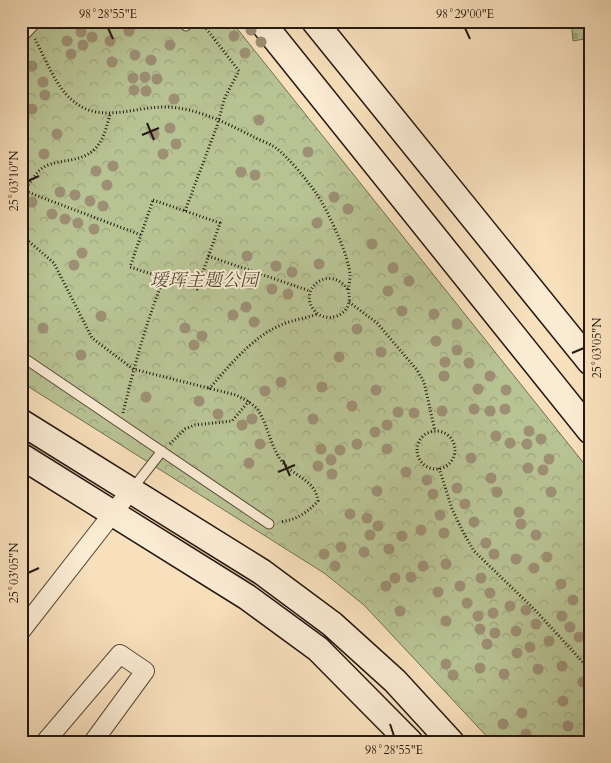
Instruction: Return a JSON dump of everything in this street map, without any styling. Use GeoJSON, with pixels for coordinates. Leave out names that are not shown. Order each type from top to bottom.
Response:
{"type":"FeatureCollection","features":[{"type":"Feature","properties":{"kind":"main road"},"geometry":{"type":"LineString","coordinates":[[261,21],[590,431]]}},
{"type":"Feature","properties":{"kind":"main road"},"geometry":{"type":"LineString","coordinates":[[314,21],[590,362]]}},
{"type":"Feature","properties":{"kind":"main road"},"geometry":{"type":"LineString","coordinates":[[21,422],[262,572],[332,624],[395,681],[451,742]]}},
{"type":"Feature","properties":{"kind":"main road"},"geometry":{"type":"LineString","coordinates":[[21,456],[247,597],[318,649],[410,742]]}},
{"type":"Feature","properties":{"kind":"street"},"geometry":{"type":"LineString","coordinates":[[21,631],[131,490]]}},
{"type":"Feature","properties":{"kind":"street"},"geometry":{"type":"LineString","coordinates":[[45,742],[120,654],[145,672],[93,742]]}},
{"type":"Feature","properties":{"kind":"lane"},"geometry":{"type":"LineString","coordinates":[[21,40],[38,21]]}},
{"type":"Feature","properties":{"kind":"lane"},"geometry":{"type":"LineString","coordinates":[[21,356],[269,524]]}},
{"type":"Feature","properties":{"kind":"lane"},"geometry":{"type":"LineString","coordinates":[[131,490],[162,451]]}},
{"type":"Feature","properties":{"kind":"path"},"geometry":{"type":"LineString","coordinates":[[184,24],[205,27],[239,71],[225,97],[219,120],[185,211]]}},
{"type":"Feature","properties":{"kind":"path"},"geometry":{"type":"LineString","coordinates":[[30,30],[62,89],[72,101],[88,110],[110,114],[166,107],[181,109],[219,120],[275,148],[316,192],[346,254],[350,276],[347,308],[337,317],[324,317],[318,314],[310,304],[310,291],[319,281],[325,278],[338,280],[348,290]]}},
{"type":"Feature","properties":{"kind":"path"},"geometry":{"type":"LineString","coordinates":[[21,197],[22,191],[38,171],[47,165],[75,160],[85,156],[95,148],[103,137],[110,114]]}},
{"type":"Feature","properties":{"kind":"path"},"geometry":{"type":"LineString","coordinates":[[22,191],[141,235]]}},
{"type":"Feature","properties":{"kind":"path"},"geometry":{"type":"LineString","coordinates":[[153,200],[185,211],[220,223],[197,289],[130,267],[153,200]]}},
{"type":"Feature","properties":{"kind":"path"},"geometry":{"type":"LineString","coordinates":[[21,230],[26,239],[54,263],[92,338],[133,369],[236,395],[249,402],[258,410],[278,456],[285,466],[309,483],[317,494],[318,501],[308,512],[289,521],[269,524]]}},
{"type":"Feature","properties":{"kind":"path"},"geometry":{"type":"LineString","coordinates":[[208,256],[310,291]]}},
{"type":"Feature","properties":{"kind":"path"},"geometry":{"type":"LineString","coordinates":[[121,423],[133,369],[164,278]]}},
{"type":"Feature","properties":{"kind":"path"},"geometry":{"type":"LineString","coordinates":[[349,302],[377,323],[417,370],[424,382],[435,431]]}},
{"type":"Feature","properties":{"kind":"path"},"geometry":{"type":"LineString","coordinates":[[209,388],[243,350],[264,334],[282,324],[318,314]]}},
{"type":"Feature","properties":{"kind":"path"},"geometry":{"type":"LineString","coordinates":[[162,451],[185,430],[195,425],[232,421],[249,402]]}},
{"type":"Feature","properties":{"kind":"path"},"geometry":{"type":"LineString","coordinates":[[435,431],[447,434],[454,444],[453,457],[450,463],[438,468],[427,466],[417,452],[420,440],[424,435],[435,431]]}},
{"type":"Feature","properties":{"kind":"path"},"geometry":{"type":"LineString","coordinates":[[438,468],[452,509],[474,551],[536,611],[590,670]]}},
{"type":"Feature","properties":{"kind":"green space","name":"瑷珲主题公园"},"geometry":{"type":"Polygon","coordinates":[[[21,21],[231,21],[590,471],[590,742],[492,742],[364,605],[324,573],[21,382],[21,21]]]}},
{"type":"Feature","properties":{"kind":"green space"},"geometry":{"type":"Polygon","coordinates":[[[571,21],[590,21],[590,38],[573,41],[571,21]]]}}]}
